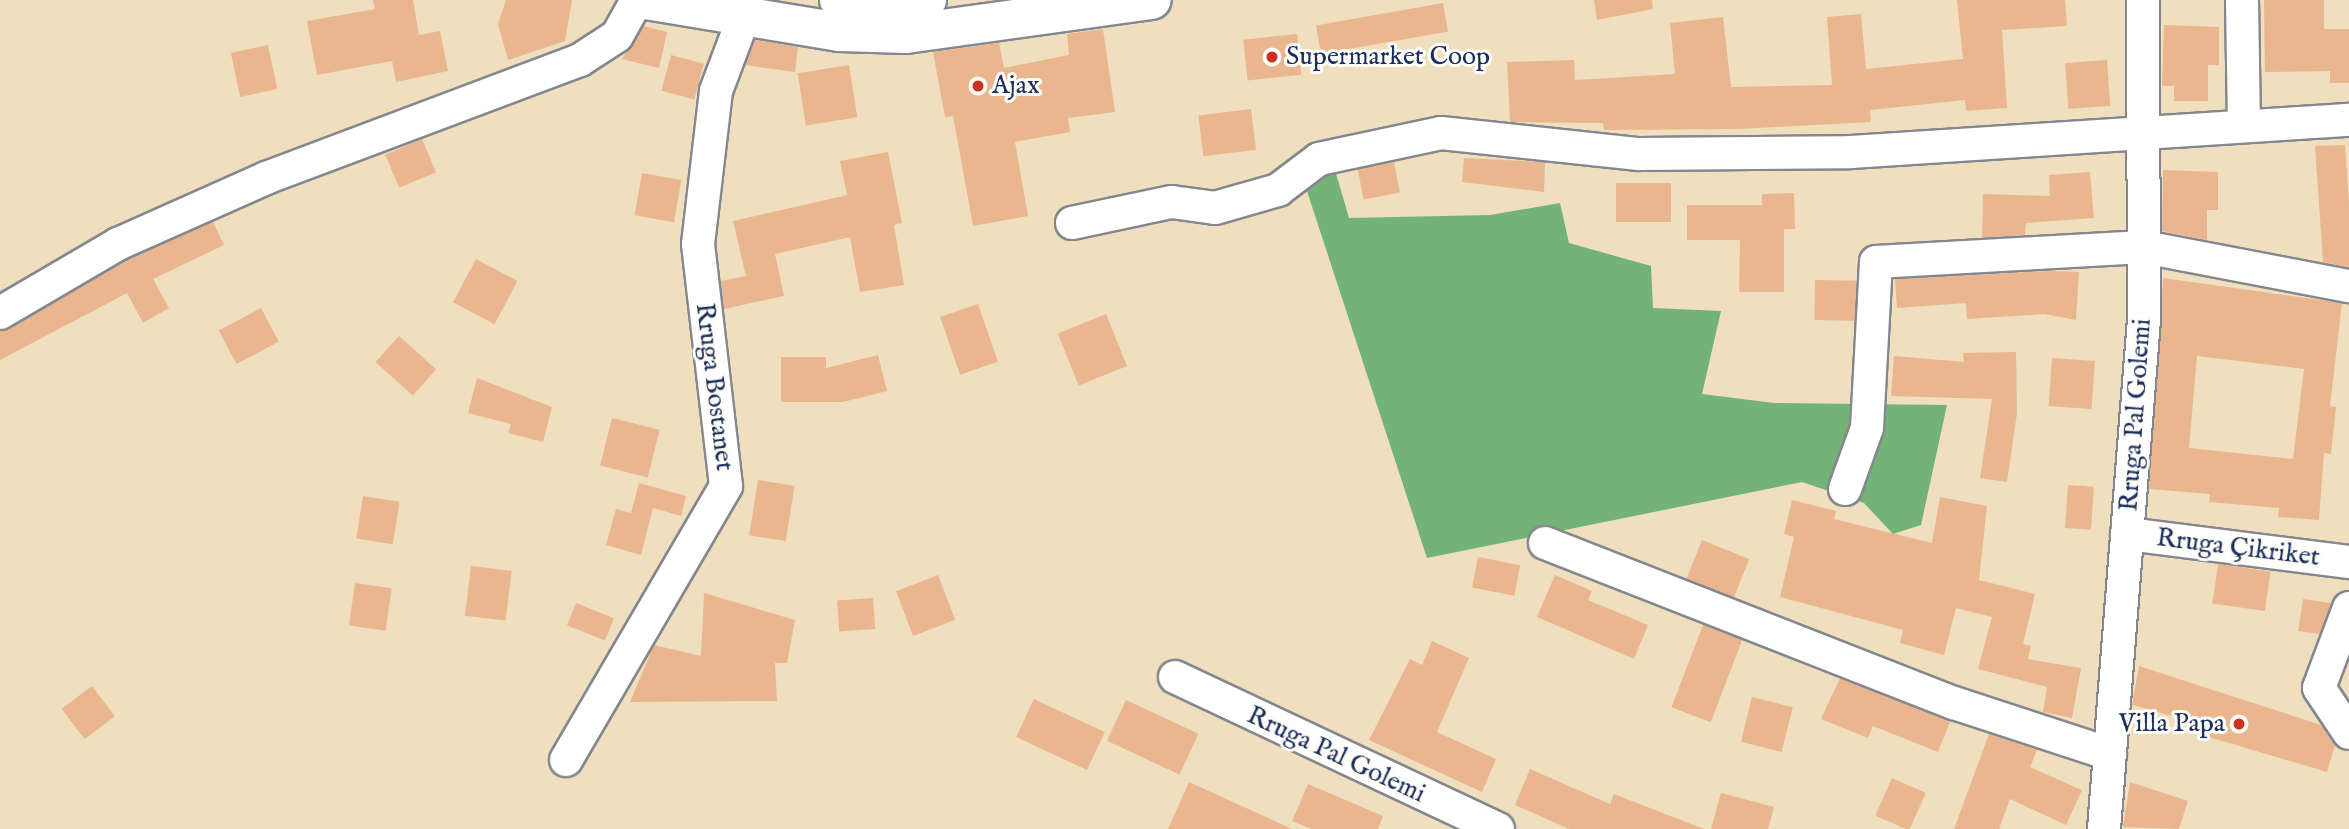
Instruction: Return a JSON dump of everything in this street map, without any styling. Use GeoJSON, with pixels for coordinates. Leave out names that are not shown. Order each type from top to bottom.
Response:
{"type":"FeatureCollection","features":[{"type":"Feature","properties":{"kind":"main road"},"geometry":{"type":"LineString","coordinates":[[646,0],[743,19],[906,34],[1152,0]]}},
{"type":"Feature","properties":{"kind":"main road"},"geometry":{"type":"LineString","coordinates":[[839,0],[927,0]]}},
{"type":"Feature","properties":{"kind":"street"},"geometry":{"type":"LineString","coordinates":[[0,313],[118,244],[267,178],[580,60],[617,36],[637,0]]}},
{"type":"Feature","properties":{"kind":"street","name":"Rruga Pal Golemi"},"geometry":{"type":"LineString","coordinates":[[2104,829],[2127,534],[2144,247],[2143,0]]}},
{"type":"Feature","properties":{"kind":"street"},"geometry":{"type":"LineString","coordinates":[[2242,0],[2244,126]]}},
{"type":"Feature","properties":{"kind":"street","name":"Rruga Bostanet"},"geometry":{"type":"LineString","coordinates":[[566,760],[726,486],[698,244],[716,92],[743,19]]}},
{"type":"Feature","properties":{"kind":"street"},"geometry":{"type":"LineString","coordinates":[[1072,223],[1172,202],[1215,208],[1278,190],[1319,159],[1441,133],[1639,154],[1851,152],[2143,131],[2349,120]]}},
{"type":"Feature","properties":{"kind":"street"},"geometry":{"type":"LineString","coordinates":[[1845,489],[1867,428],[1876,262],[2144,247],[2349,286]]}},
{"type":"Feature","properties":{"kind":"street","name":"Rruga Çikriket"},"geometry":{"type":"LineString","coordinates":[[2127,534],[2349,562]]}},
{"type":"Feature","properties":{"kind":"street"},"geometry":{"type":"LineString","coordinates":[[1545,543],[1954,703],[2110,754]]}},
{"type":"Feature","properties":{"kind":"street"},"geometry":{"type":"LineString","coordinates":[[2349,608],[2319,688],[2349,733]]}},
{"type":"Feature","properties":{"kind":"street","name":"Rruga Pal Golemi"},"geometry":{"type":"LineString","coordinates":[[1175,677],[1498,829]]}},
{"type":"Feature","properties":{"kind":"green space"},"geometry":{"type":"Polygon","coordinates":[[[1335,170],[1349,218],[1490,215],[1560,203],[1569,243],[1651,266],[1653,308],[1721,311],[1702,394],[1774,403],[1947,405],[1921,525],[1893,534],[1864,503],[1802,482],[1427,558],[1305,185],[1335,170]]]}},
{"type":"Feature","properties":{"kind":"building"},"geometry":{"type":"Polygon","coordinates":[[[373,0],[413,0],[419,35],[440,31],[448,71],[396,82],[392,61],[317,75],[307,21],[375,9],[373,0]]]}},
{"type":"Feature","properties":{"kind":"building"},"geometry":{"type":"Polygon","coordinates":[[[506,0],[572,0],[565,41],[508,60],[498,24],[506,0]]]}},
{"type":"Feature","properties":{"kind":"building"},"geometry":{"type":"Polygon","coordinates":[[[1594,0],[1652,0],[1653,9],[1597,20],[1594,0]]]}},
{"type":"Feature","properties":{"kind":"building"},"geometry":{"type":"Polygon","coordinates":[[[1957,0],[2065,0],[2067,26],[2002,30],[2007,108],[1966,111],[1965,100],[1870,110],[1871,122],[1738,129],[1604,130],[1603,123],[1510,122],[1507,62],[1574,60],[1575,80],[1675,74],[1670,23],[1723,17],[1731,87],[1832,85],[1827,17],[1861,14],[1866,69],[1963,59],[1957,0]]]}},
{"type":"Feature","properties":{"kind":"building"},"geometry":{"type":"Polygon","coordinates":[[[2264,0],[2324,0],[2324,29],[2349,29],[2349,83],[2330,83],[2330,71],[2265,72],[2264,0]]]}},
{"type":"Feature","properties":{"kind":"building"},"geometry":{"type":"Polygon","coordinates":[[[1443,3],[1448,32],[1321,54],[1316,25],[1443,3]]]}},
{"type":"Feature","properties":{"kind":"building"},"geometry":{"type":"Polygon","coordinates":[[[2164,25],[2219,27],[2219,65],[2208,65],[2208,101],[2174,101],[2174,86],[2162,86],[2164,25]]]}},
{"type":"Feature","properties":{"kind":"building"},"geometry":{"type":"Polygon","coordinates":[[[643,26],[667,32],[659,68],[622,59],[643,26]]]}},
{"type":"Feature","properties":{"kind":"building"},"geometry":{"type":"Polygon","coordinates":[[[1103,29],[1115,112],[1068,118],[1070,132],[1015,142],[1028,216],[973,226],[953,116],[945,117],[933,52],[999,43],[1004,68],[1069,55],[1067,34],[1103,29]]]}},
{"type":"Feature","properties":{"kind":"building"},"geometry":{"type":"Polygon","coordinates":[[[1297,34],[1301,75],[1248,80],[1243,40],[1297,34]]]}},
{"type":"Feature","properties":{"kind":"building"},"geometry":{"type":"Polygon","coordinates":[[[755,40],[798,47],[795,72],[745,65],[755,40]]]}},
{"type":"Feature","properties":{"kind":"building"},"geometry":{"type":"Polygon","coordinates":[[[268,45],[277,89],[240,97],[231,53],[268,45]]]}},
{"type":"Feature","properties":{"kind":"building"},"geometry":{"type":"Polygon","coordinates":[[[671,55],[704,64],[694,100],[661,91],[671,55]]]}},
{"type":"Feature","properties":{"kind":"building"},"geometry":{"type":"Polygon","coordinates":[[[2107,60],[2110,106],[2068,109],[2065,63],[2107,60]]]}},
{"type":"Feature","properties":{"kind":"building"},"geometry":{"type":"Polygon","coordinates":[[[849,65],[857,117],[806,125],[798,73],[849,65]]]}},
{"type":"Feature","properties":{"kind":"building"},"geometry":{"type":"Polygon","coordinates":[[[1251,109],[1256,150],[1203,156],[1198,115],[1251,109]]]}},
{"type":"Feature","properties":{"kind":"building"},"geometry":{"type":"Polygon","coordinates":[[[422,139],[436,172],[399,188],[385,155],[422,139]]]}},
{"type":"Feature","properties":{"kind":"building"},"geometry":{"type":"Polygon","coordinates":[[[2345,145],[2349,267],[2323,262],[2315,146],[2345,145]]]}},
{"type":"Feature","properties":{"kind":"building"},"geometry":{"type":"Polygon","coordinates":[[[888,152],[902,223],[894,225],[904,285],[860,292],[850,237],[775,254],[784,296],[724,309],[721,281],[746,276],[733,221],[847,195],[840,161],[888,152]]]}},
{"type":"Feature","properties":{"kind":"building"},"geometry":{"type":"Polygon","coordinates":[[[1464,158],[1545,162],[1544,192],[1462,182],[1464,158]]]}},
{"type":"Feature","properties":{"kind":"building"},"geometry":{"type":"Polygon","coordinates":[[[1394,162],[1400,192],[1364,199],[1358,169],[1394,162]]]}},
{"type":"Feature","properties":{"kind":"building"},"geometry":{"type":"Polygon","coordinates":[[[2163,170],[2218,172],[2218,210],[2207,210],[2207,240],[2162,231],[2163,170]]]}},
{"type":"Feature","properties":{"kind":"building"},"geometry":{"type":"Polygon","coordinates":[[[2090,172],[2094,218],[2026,223],[2025,235],[1982,238],[1983,194],[2050,196],[2049,175],[2090,172]]]}},
{"type":"Feature","properties":{"kind":"building"},"geometry":{"type":"Polygon","coordinates":[[[642,173],[681,180],[674,222],[635,215],[642,173]]]}},
{"type":"Feature","properties":{"kind":"building"},"geometry":{"type":"Polygon","coordinates":[[[1616,183],[1671,183],[1671,222],[1616,222],[1616,183]]]}},
{"type":"Feature","properties":{"kind":"building"},"geometry":{"type":"Polygon","coordinates":[[[1794,193],[1795,229],[1784,229],[1784,292],[1739,292],[1740,240],[1687,240],[1687,205],[1762,205],[1762,194],[1794,193]]]}},
{"type":"Feature","properties":{"kind":"building"},"geometry":{"type":"Polygon","coordinates":[[[213,222],[224,245],[153,279],[169,308],[143,323],[127,293],[0,360],[0,331],[126,260],[213,222]]]}},
{"type":"Feature","properties":{"kind":"building"},"geometry":{"type":"Polygon","coordinates":[[[476,259],[517,281],[494,324],[453,302],[476,259]]]}},
{"type":"Feature","properties":{"kind":"building"},"geometry":{"type":"Polygon","coordinates":[[[2079,272],[2076,320],[2044,314],[1967,319],[1966,303],[1897,308],[1895,279],[2079,272]]]}},
{"type":"Feature","properties":{"kind":"building"},"geometry":{"type":"Polygon","coordinates":[[[2163,278],[2342,303],[2330,406],[2336,407],[2331,454],[2324,453],[2319,520],[2278,517],[2279,508],[2209,502],[2210,494],[2149,489],[2163,278]],[[2197,356],[2189,448],[2293,459],[2304,369],[2197,356]]]}},
{"type":"Feature","properties":{"kind":"building"},"geometry":{"type":"Polygon","coordinates":[[[1815,280],[1857,281],[1856,321],[1814,320],[1815,280]]]}},
{"type":"Feature","properties":{"kind":"building"},"geometry":{"type":"Polygon","coordinates":[[[978,304],[998,362],[960,375],[940,317],[978,304]]]}},
{"type":"Feature","properties":{"kind":"building"},"geometry":{"type":"Polygon","coordinates":[[[261,308],[279,342],[236,364],[219,331],[261,308]]]}},
{"type":"Feature","properties":{"kind":"building"},"geometry":{"type":"Polygon","coordinates":[[[1106,314],[1127,366],[1079,385],[1058,333],[1106,314]]]}},
{"type":"Feature","properties":{"kind":"building"},"geometry":{"type":"Polygon","coordinates":[[[399,336],[436,369],[413,395],[376,362],[399,336]]]}},
{"type":"Feature","properties":{"kind":"building"},"geometry":{"type":"Polygon","coordinates":[[[2016,352],[2017,413],[2007,482],[1980,478],[1992,399],[1891,396],[1894,356],[1964,362],[1963,353],[2016,352]]]}},
{"type":"Feature","properties":{"kind":"building"},"geometry":{"type":"Polygon","coordinates":[[[878,355],[887,391],[843,402],[781,402],[781,357],[826,357],[826,368],[878,355]]]}},
{"type":"Feature","properties":{"kind":"building"},"geometry":{"type":"Polygon","coordinates":[[[2052,358],[2095,361],[2092,409],[2049,406],[2052,358]]]}},
{"type":"Feature","properties":{"kind":"building"},"geometry":{"type":"Polygon","coordinates":[[[477,378],[552,407],[543,442],[508,433],[511,424],[468,413],[477,378]]]}},
{"type":"Feature","properties":{"kind":"building"},"geometry":{"type":"Polygon","coordinates":[[[612,418],[660,430],[648,477],[600,466],[612,418]]]}},
{"type":"Feature","properties":{"kind":"building"},"geometry":{"type":"Polygon","coordinates":[[[758,480],[795,486],[786,541],[749,535],[758,480]]]}},
{"type":"Feature","properties":{"kind":"building"},"geometry":{"type":"Polygon","coordinates":[[[639,483],[686,496],[681,516],[653,508],[641,555],[606,545],[616,509],[631,513],[639,483]]]}},
{"type":"Feature","properties":{"kind":"building"},"geometry":{"type":"Polygon","coordinates":[[[2068,485],[2094,487],[2091,530],[2065,528],[2068,485]]]}},
{"type":"Feature","properties":{"kind":"building"},"geometry":{"type":"Polygon","coordinates":[[[363,496],[400,502],[393,544],[356,538],[363,496]]]}},
{"type":"Feature","properties":{"kind":"building"},"geometry":{"type":"Polygon","coordinates":[[[1940,497],[1987,506],[1979,580],[2035,594],[2023,644],[2031,646],[2028,659],[2081,668],[2072,718],[2043,712],[2047,687],[1978,669],[1992,617],[1956,608],[1944,655],[1900,643],[1903,630],[1780,597],[1794,537],[1784,534],[1792,500],[1836,511],[1834,519],[1932,543],[1940,497]]]}},
{"type":"Feature","properties":{"kind":"building"},"geometry":{"type":"Polygon","coordinates":[[[1702,540],[1749,559],[1734,598],[1686,579],[1702,540]]]}},
{"type":"Feature","properties":{"kind":"building"},"geometry":{"type":"Polygon","coordinates":[[[1478,557],[1520,565],[1514,596],[1472,587],[1478,557]]]}},
{"type":"Feature","properties":{"kind":"building"},"geometry":{"type":"Polygon","coordinates":[[[2218,564],[2270,571],[2265,611],[2212,604],[2218,564]]]}},
{"type":"Feature","properties":{"kind":"building"},"geometry":{"type":"Polygon","coordinates":[[[471,566],[512,571],[506,621],[465,616],[471,566]]]}},
{"type":"Feature","properties":{"kind":"building"},"geometry":{"type":"Polygon","coordinates":[[[938,575],[955,620],[913,636],[896,591],[938,575]]]}},
{"type":"Feature","properties":{"kind":"building"},"geometry":{"type":"Polygon","coordinates":[[[1555,575],[1592,591],[1588,600],[1648,625],[1634,659],[1537,617],[1555,575]]]}},
{"type":"Feature","properties":{"kind":"building"},"geometry":{"type":"Polygon","coordinates":[[[355,583],[392,588],[386,631],[349,626],[355,583]]]}},
{"type":"Feature","properties":{"kind":"building"},"geometry":{"type":"Polygon","coordinates":[[[704,593],[795,620],[787,663],[775,663],[777,701],[630,702],[654,645],[701,656],[704,593]]]}},
{"type":"Feature","properties":{"kind":"building"},"geometry":{"type":"Polygon","coordinates":[[[873,598],[875,629],[839,631],[837,601],[873,598]]]}},
{"type":"Feature","properties":{"kind":"building"},"geometry":{"type":"Polygon","coordinates":[[[2303,599],[2331,603],[2320,634],[2298,631],[2303,599]]]}},
{"type":"Feature","properties":{"kind":"building"},"geometry":{"type":"Polygon","coordinates":[[[576,603],[614,618],[605,641],[567,625],[576,603]]]}},
{"type":"Feature","properties":{"kind":"building"},"geometry":{"type":"Polygon","coordinates":[[[1703,625],[1742,640],[1711,722],[1671,707],[1703,625]]]}},
{"type":"Feature","properties":{"kind":"building"},"geometry":{"type":"Polygon","coordinates":[[[1432,641],[1469,658],[1437,732],[1496,759],[1482,792],[1369,740],[1410,659],[1422,665],[1432,641]]]}},
{"type":"Feature","properties":{"kind":"building"},"geometry":{"type":"Polygon","coordinates":[[[2139,666],[2321,725],[2335,745],[2327,772],[2209,737],[2212,727],[2132,705],[2139,666]]]}},
{"type":"Feature","properties":{"kind":"building"},"geometry":{"type":"Polygon","coordinates":[[[1840,678],[1950,722],[1938,752],[1873,726],[1868,738],[1821,719],[1840,678]]]}},
{"type":"Feature","properties":{"kind":"building"},"geometry":{"type":"Polygon","coordinates":[[[92,686],[115,716],[85,739],[62,709],[92,686]]]}},
{"type":"Feature","properties":{"kind":"building"},"geometry":{"type":"Polygon","coordinates":[[[1752,697],[1793,707],[1782,752],[1741,742],[1752,697]]]}},
{"type":"Feature","properties":{"kind":"building"},"geometry":{"type":"Polygon","coordinates":[[[1034,699],[1105,732],[1087,770],[1016,737],[1034,699]]]}},
{"type":"Feature","properties":{"kind":"building"},"geometry":{"type":"Polygon","coordinates":[[[1126,700],[1199,734],[1179,775],[1107,741],[1126,700]]]}},
{"type":"Feature","properties":{"kind":"building"},"geometry":{"type":"Polygon","coordinates":[[[1989,734],[2037,750],[2030,767],[2082,790],[2066,825],[2010,799],[1999,829],[1954,829],[1989,734]]]}},
{"type":"Feature","properties":{"kind":"building"},"geometry":{"type":"Polygon","coordinates":[[[1530,769],[1610,804],[1614,794],[1704,829],[1569,829],[1515,805],[1530,769]]]}},
{"type":"Feature","properties":{"kind":"building"},"geometry":{"type":"Polygon","coordinates":[[[1892,778],[1926,793],[1910,829],[1875,815],[1892,778]]]}},
{"type":"Feature","properties":{"kind":"building"},"geometry":{"type":"Polygon","coordinates":[[[1189,782],[1292,829],[1168,829],[1189,782]]]}},
{"type":"Feature","properties":{"kind":"building"},"geometry":{"type":"Polygon","coordinates":[[[2130,782],[2188,801],[2179,829],[2123,827],[2130,782]]]}},
{"type":"Feature","properties":{"kind":"building"},"geometry":{"type":"Polygon","coordinates":[[[1308,784],[1383,816],[1378,829],[1311,829],[1292,821],[1308,784]]]}},
{"type":"Feature","properties":{"kind":"building"},"geometry":{"type":"Polygon","coordinates":[[[1721,793],[1774,807],[1768,829],[1711,829],[1721,793]]]}},
{"type":"Feature","properties":{"kind":"place","name":"Supermarket Coop"},"geometry":{"type":"Point","coordinates":[1272,57]}},
{"type":"Feature","properties":{"kind":"place","name":"Ajax"},"geometry":{"type":"Point","coordinates":[978,86]}},
{"type":"Feature","properties":{"kind":"place","name":"Villa Papa"},"geometry":{"type":"Point","coordinates":[2239,724]}}]}
